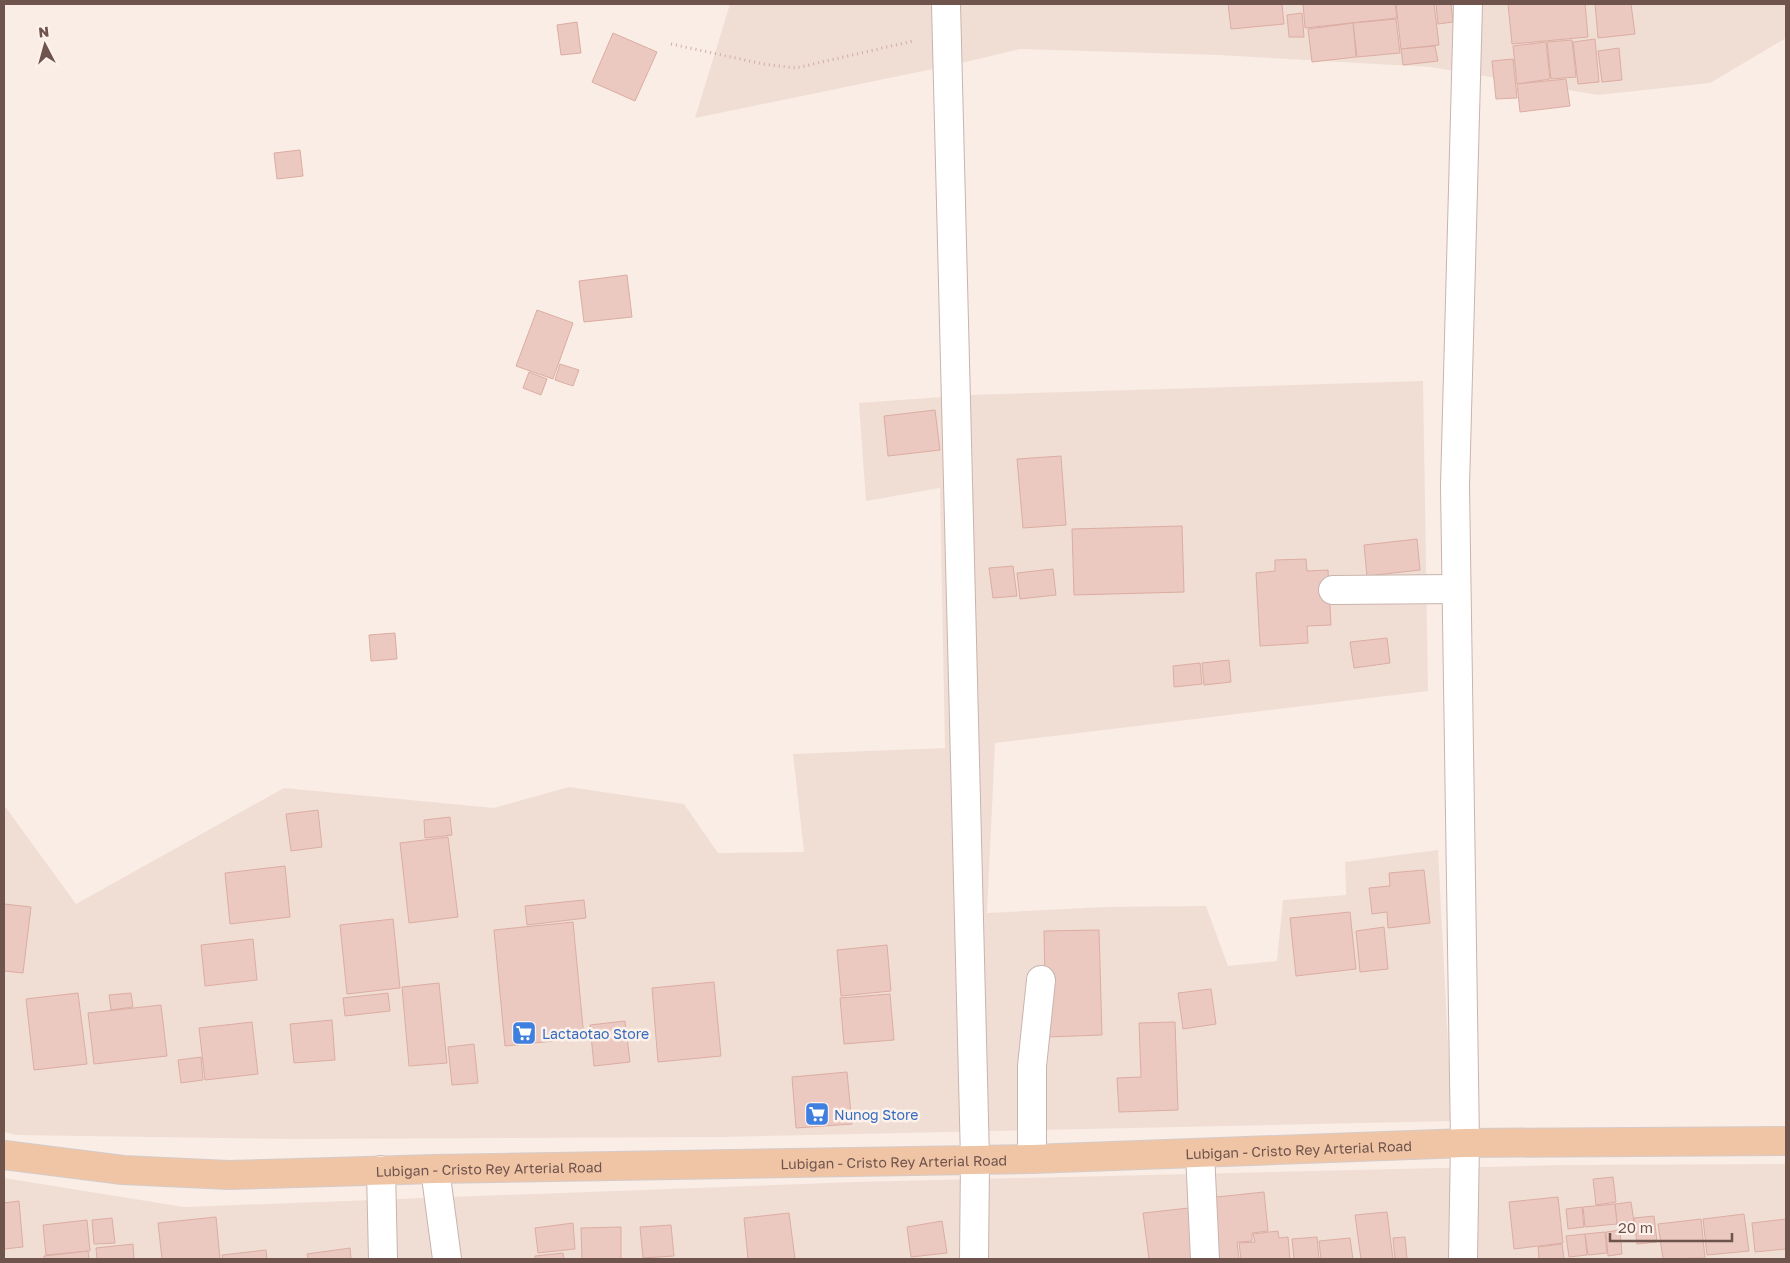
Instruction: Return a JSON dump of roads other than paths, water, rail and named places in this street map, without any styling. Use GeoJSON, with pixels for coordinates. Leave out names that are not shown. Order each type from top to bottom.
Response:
{"type":"FeatureCollection","features":[{"type":"Feature","properties":{"kind":"main road","name":"Lubigan - Cristo Rey Arterial Road"},"geometry":{"type":"LineString","coordinates":[[4,1155],[123,1170],[219,1174],[1032,1159],[1465,1143],[1786,1141]]}},
{"type":"Feature","properties":{"kind":"street"},"geometry":{"type":"LineString","coordinates":[[946,4],[976,1159],[974,1259]]}},
{"type":"Feature","properties":{"kind":"street"},"geometry":{"type":"LineString","coordinates":[[1463,1259],[1465,1143],[1455,486],[1468,4]]}},
{"type":"Feature","properties":{"kind":"street"},"geometry":{"type":"LineString","coordinates":[[1333,590],[1456,589]]}},
{"type":"Feature","properties":{"kind":"street"},"geometry":{"type":"LineString","coordinates":[[1032,1159],[1032,1066],[1041,980]]}},
{"type":"Feature","properties":{"kind":"street"},"geometry":{"type":"LineString","coordinates":[[1200,1153],[1205,1259]]}},
{"type":"Feature","properties":{"kind":"street"},"geometry":{"type":"LineString","coordinates":[[434,1169],[447,1259]]}},
{"type":"Feature","properties":{"kind":"street"},"geometry":{"type":"LineString","coordinates":[[381,1170],[383,1259]]}},
{"type":"Feature","properties":{"kind":"place","name":"Lactaotao Store"},"geometry":{"type":"Point","coordinates":[524,1033]}},
{"type":"Feature","properties":{"kind":"place","name":"Nunog Store"},"geometry":{"type":"Point","coordinates":[817,1114]}}]}
